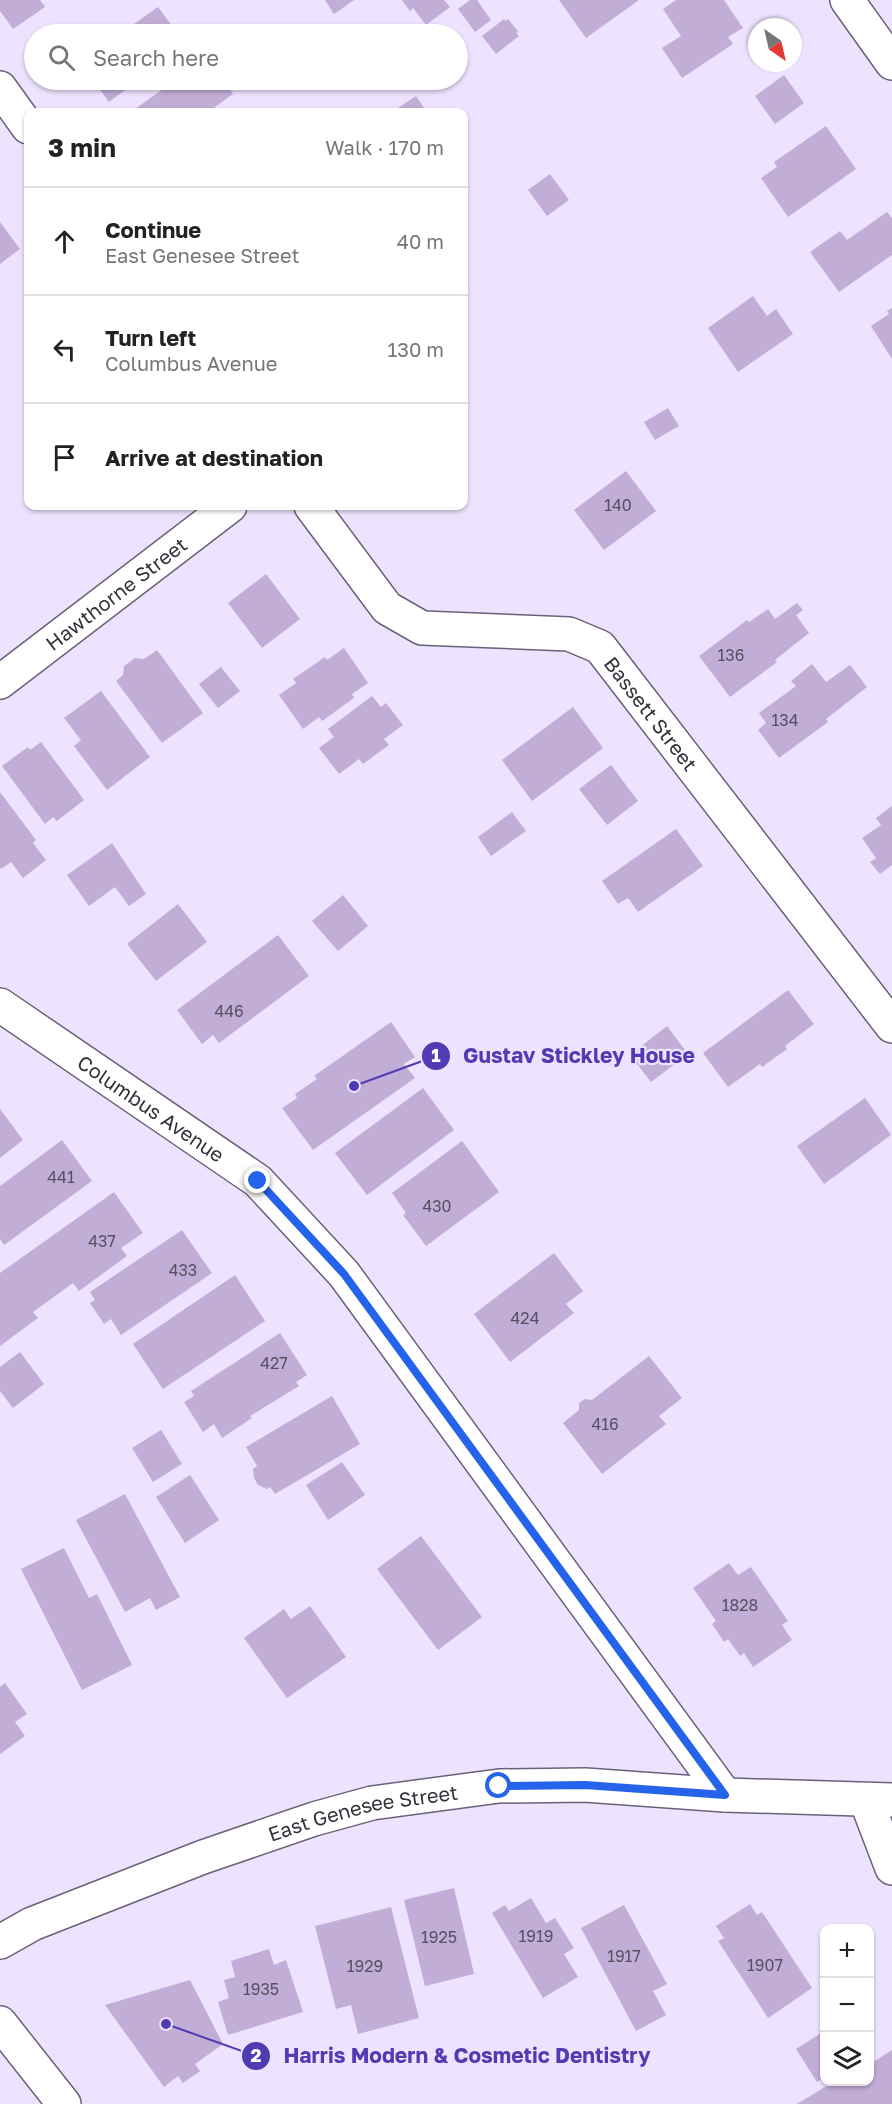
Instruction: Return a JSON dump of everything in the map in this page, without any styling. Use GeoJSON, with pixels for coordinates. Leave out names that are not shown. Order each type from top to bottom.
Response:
{"type":"FeatureCollection","features":[{"type":"Feature","properties":{"kind":"street"},"geometry":{"type":"LineString","coordinates":[[847,0],[892,63]]}},
{"type":"Feature","properties":{"kind":"street"},"geometry":{"type":"LineString","coordinates":[[0,88],[24,121]]}},
{"type":"Feature","properties":{"kind":"street","name":"Hawthorne Street"},"geometry":{"type":"LineString","coordinates":[[0,682],[225,510]]}},
{"type":"Feature","properties":{"kind":"street","name":"Bassett Street"},"geometry":{"type":"LineString","coordinates":[[314,510],[387,608],[422,628],[569,634],[600,648],[892,1026]]}},
{"type":"Feature","properties":{"kind":"street","name":"Columbus Avenue"},"geometry":{"type":"LineString","coordinates":[[0,1005],[258,1181],[344,1274],[725,1795]]}},
{"type":"Feature","properties":{"kind":"street","name":"East Genesee Street"},"geometry":{"type":"LineString","coordinates":[[0,1942],[32,1924],[203,1857],[314,1819],[372,1803],[499,1786],[585,1785],[725,1795],[879,1800]]}},
{"type":"Feature","properties":{"kind":"street"},"geometry":{"type":"LineString","coordinates":[[879,1800],[892,1868]]}},
{"type":"Feature","properties":{"kind":"street"},"geometry":{"type":"LineString","coordinates":[[0,2023],[64,2104]]}},
{"type":"Feature","properties":{"kind":"building"},"geometry":{"type":"Polygon","coordinates":[[[0,0],[40,0],[45,7],[13,29],[0,11],[0,0]]]}},
{"type":"Feature","properties":{"kind":"building"},"geometry":{"type":"Polygon","coordinates":[[[325,0],[354,0],[334,14],[325,0]]]}},
{"type":"Feature","properties":{"kind":"building"},"geometry":{"type":"Polygon","coordinates":[[[402,0],[444,0],[450,7],[427,24],[413,8],[410,11],[402,0]]]}},
{"type":"Feature","properties":{"kind":"building"},"geometry":{"type":"Polygon","coordinates":[[[470,0],[477,0],[491,20],[475,32],[458,9],[470,0]]]}},
{"type":"Feature","properties":{"kind":"building"},"geometry":{"type":"Polygon","coordinates":[[[559,0],[639,0],[586,38],[559,0]]]}},
{"type":"Feature","properties":{"kind":"building"},"geometry":{"type":"Polygon","coordinates":[[[676,0],[724,0],[743,28],[728,37],[733,44],[682,78],[662,48],[681,36],[663,9],[676,0]]]}},
{"type":"Feature","properties":{"kind":"building"},"geometry":{"type":"Polygon","coordinates":[[[158,7],[171,24],[134,24],[158,7]]]}},
{"type":"Feature","properties":{"kind":"building"},"geometry":{"type":"Polygon","coordinates":[[[504,19],[506,21],[508,19],[518,31],[516,33],[519,36],[496,54],[482,36],[504,19]]]}},
{"type":"Feature","properties":{"kind":"building"},"geometry":{"type":"Polygon","coordinates":[[[784,75],[804,103],[775,124],[755,96],[784,75]]]}},
{"type":"Feature","properties":{"kind":"building"},"geometry":{"type":"Polygon","coordinates":[[[100,90],[125,90],[109,102],[100,90]]]}},
{"type":"Feature","properties":{"kind":"building"},"geometry":{"type":"Polygon","coordinates":[[[162,90],[230,90],[233,94],[214,108],[136,108],[162,90]]]}},
{"type":"Feature","properties":{"kind":"building"},"geometry":{"type":"Polygon","coordinates":[[[416,96],[424,108],[398,108],[416,96]]]}},
{"type":"Feature","properties":{"kind":"building"},"geometry":{"type":"Polygon","coordinates":[[[826,126],[856,169],[788,217],[761,178],[777,167],[774,162],[826,126]]]}},
{"type":"Feature","properties":{"kind":"building"},"geometry":{"type":"Polygon","coordinates":[[[550,174],[569,200],[547,216],[528,190],[550,174]]]}},
{"type":"Feature","properties":{"kind":"building"},"geometry":{"type":"Polygon","coordinates":[[[887,212],[892,218],[892,255],[839,292],[810,252],[840,231],[847,240],[887,212]]]}},
{"type":"Feature","properties":{"kind":"building"},"geometry":{"type":"Polygon","coordinates":[[[0,222],[20,249],[0,264],[0,222]]]}},
{"type":"Feature","properties":{"kind":"building"},"geometry":{"type":"Polygon","coordinates":[[[753,296],[767,316],[776,309],[793,334],[738,372],[708,328],[753,296]]]}},
{"type":"Feature","properties":{"kind":"building"},"geometry":{"type":"Polygon","coordinates":[[[892,308],[892,359],[871,326],[889,314],[887,311],[892,308]]]}},
{"type":"Feature","properties":{"kind":"building"},"geometry":{"type":"Polygon","coordinates":[[[668,408],[679,426],[655,440],[644,422],[668,408]]]}},
{"type":"Feature","properties":{"kind":"building"},"geometry":{"type":"Polygon","coordinates":[[[626,471],[656,511],[604,550],[574,510],[626,471]]]}},
{"type":"Feature","properties":{"kind":"building"},"geometry":{"type":"Polygon","coordinates":[[[266,574],[300,619],[262,648],[228,603],[266,574]]]}},
{"type":"Feature","properties":{"kind":"building"},"geometry":{"type":"Polygon","coordinates":[[[797,603],[803,610],[796,615],[809,633],[775,660],[777,662],[730,697],[699,656],[747,620],[749,622],[768,609],[775,619],[797,603]]]}},
{"type":"Feature","properties":{"kind":"building"},"geometry":{"type":"Polygon","coordinates":[[[344,648],[368,683],[352,694],[354,698],[322,721],[319,717],[303,729],[279,695],[296,683],[293,679],[325,657],[327,660],[344,648]]]}},
{"type":"Feature","properties":{"kind":"building"},"geometry":{"type":"Polygon","coordinates":[[[157,650],[203,713],[162,743],[116,681],[123,675],[124,666],[135,658],[144,659],[157,650]]]}},
{"type":"Feature","properties":{"kind":"building"},"geometry":{"type":"Polygon","coordinates":[[[812,664],[826,682],[850,665],[867,687],[826,719],[828,722],[779,758],[758,730],[766,723],[759,713],[796,686],[791,681],[812,664]]]}},
{"type":"Feature","properties":{"kind":"building"},"geometry":{"type":"Polygon","coordinates":[[[221,667],[240,691],[218,708],[199,684],[221,667]]]}},
{"type":"Feature","properties":{"kind":"building"},"geometry":{"type":"Polygon","coordinates":[[[101,691],[150,757],[107,790],[74,746],[81,740],[64,718],[101,691]]]}},
{"type":"Feature","properties":{"kind":"building"},"geometry":{"type":"Polygon","coordinates":[[[372,696],[381,707],[386,703],[403,725],[384,739],[389,745],[363,764],[359,759],[339,774],[319,748],[334,737],[328,729],[372,696]]]}},
{"type":"Feature","properties":{"kind":"building"},"geometry":{"type":"Polygon","coordinates":[[[573,707],[603,748],[532,801],[502,760],[573,707]]]}},
{"type":"Feature","properties":{"kind":"building"},"geometry":{"type":"Polygon","coordinates":[[[41,742],[84,800],[57,821],[53,817],[45,824],[2,766],[28,747],[30,750],[41,742]]]}},
{"type":"Feature","properties":{"kind":"building"},"geometry":{"type":"Polygon","coordinates":[[[611,765],[638,801],[607,825],[579,789],[611,765]]]}},
{"type":"Feature","properties":{"kind":"building"},"geometry":{"type":"Polygon","coordinates":[[[0,792],[36,840],[33,843],[46,860],[23,878],[11,862],[0,868],[0,792]]]}},
{"type":"Feature","properties":{"kind":"building"},"geometry":{"type":"Polygon","coordinates":[[[892,806],[892,865],[880,874],[870,862],[876,858],[862,838],[881,825],[876,818],[892,806]]]}},
{"type":"Feature","properties":{"kind":"building"},"geometry":{"type":"Polygon","coordinates":[[[512,812],[526,831],[491,856],[478,837],[512,812]]]}},
{"type":"Feature","properties":{"kind":"building"},"geometry":{"type":"Polygon","coordinates":[[[676,829],[703,866],[638,912],[628,898],[618,904],[602,881],[676,829]]]}},
{"type":"Feature","properties":{"kind":"building"},"geometry":{"type":"Polygon","coordinates":[[[112,843],[146,894],[129,906],[115,887],[89,906],[67,875],[112,843]]]}},
{"type":"Feature","properties":{"kind":"building"},"geometry":{"type":"Polygon","coordinates":[[[343,895],[368,926],[338,951],[312,921],[343,895]]]}},
{"type":"Feature","properties":{"kind":"building"},"geometry":{"type":"Polygon","coordinates":[[[178,904],[207,942],[156,981],[127,944],[178,904]]]}},
{"type":"Feature","properties":{"kind":"building"},"geometry":{"type":"Polygon","coordinates":[[[278,935],[309,976],[219,1043],[213,1035],[202,1044],[177,1010],[278,935]]]}},
{"type":"Feature","properties":{"kind":"building"},"geometry":{"type":"Polygon","coordinates":[[[788,990],[814,1024],[785,1046],[787,1049],[762,1067],[760,1064],[728,1087],[703,1053],[788,990]]]}},
{"type":"Feature","properties":{"kind":"building"},"geometry":{"type":"Polygon","coordinates":[[[391,1022],[415,1057],[404,1064],[415,1078],[313,1150],[282,1108],[297,1098],[295,1094],[317,1079],[314,1076],[391,1022]]]}},
{"type":"Feature","properties":{"kind":"building"},"geometry":{"type":"Polygon","coordinates":[[[667,1026],[688,1054],[651,1082],[630,1055],[667,1026]]]}},
{"type":"Feature","properties":{"kind":"building"},"geometry":{"type":"Polygon","coordinates":[[[423,1088],[454,1130],[367,1195],[335,1153],[423,1088]]]}},
{"type":"Feature","properties":{"kind":"building"},"geometry":{"type":"Polygon","coordinates":[[[865,1098],[891,1135],[824,1184],[797,1146],[865,1098]]]}},
{"type":"Feature","properties":{"kind":"building"},"geometry":{"type":"Polygon","coordinates":[[[0,1109],[23,1140],[0,1158],[0,1109]]]}},
{"type":"Feature","properties":{"kind":"building"},"geometry":{"type":"Polygon","coordinates":[[[62,1140],[92,1181],[4,1245],[0,1239],[0,1186],[62,1140]]]}},
{"type":"Feature","properties":{"kind":"building"},"geometry":{"type":"Polygon","coordinates":[[[462,1141],[499,1192],[426,1246],[403,1215],[406,1213],[392,1193],[462,1141]]]}},
{"type":"Feature","properties":{"kind":"building"},"geometry":{"type":"Polygon","coordinates":[[[114,1192],[143,1233],[121,1248],[127,1256],[79,1291],[73,1283],[33,1312],[38,1318],[0,1346],[0,1273],[114,1192]]]}},
{"type":"Feature","properties":{"kind":"building"},"geometry":{"type":"Polygon","coordinates":[[[182,1230],[212,1273],[121,1335],[111,1319],[104,1324],[90,1303],[95,1300],[90,1292],[182,1230]]]}},
{"type":"Feature","properties":{"kind":"building"},"geometry":{"type":"Polygon","coordinates":[[[554,1253],[583,1291],[566,1304],[574,1313],[510,1362],[474,1314],[554,1253]]]}},
{"type":"Feature","properties":{"kind":"building"},"geometry":{"type":"Polygon","coordinates":[[[235,1275],[265,1321],[163,1389],[133,1344],[235,1275]]]}},
{"type":"Feature","properties":{"kind":"building"},"geometry":{"type":"Polygon","coordinates":[[[280,1333],[307,1375],[296,1382],[299,1386],[250,1416],[252,1418],[222,1438],[214,1424],[203,1432],[184,1402],[194,1396],[191,1391],[280,1333]]]}},
{"type":"Feature","properties":{"kind":"building"},"geometry":{"type":"Polygon","coordinates":[[[20,1352],[44,1384],[13,1408],[0,1391],[0,1367],[20,1352]]]}},
{"type":"Feature","properties":{"kind":"building"},"geometry":{"type":"Polygon","coordinates":[[[649,1356],[682,1398],[659,1416],[666,1424],[602,1474],[563,1423],[579,1410],[579,1403],[585,1399],[592,1400],[649,1356]]]}},
{"type":"Feature","properties":{"kind":"building"},"geometry":{"type":"Polygon","coordinates":[[[332,1396],[360,1444],[275,1494],[270,1487],[267,1489],[258,1485],[253,1469],[257,1466],[246,1447],[332,1396]]]}},
{"type":"Feature","properties":{"kind":"building"},"geometry":{"type":"Polygon","coordinates":[[[161,1430],[182,1464],[153,1482],[132,1448],[161,1430]]]}},
{"type":"Feature","properties":{"kind":"building"},"geometry":{"type":"Polygon","coordinates":[[[342,1462],[365,1495],[328,1520],[306,1485],[342,1462]]]}},
{"type":"Feature","properties":{"kind":"building"},"geometry":{"type":"Polygon","coordinates":[[[190,1475],[219,1520],[185,1543],[156,1497],[190,1475]]]}},
{"type":"Feature","properties":{"kind":"building"},"geometry":{"type":"Polygon","coordinates":[[[125,1494],[180,1597],[156,1610],[150,1598],[125,1612],[76,1520],[125,1494]]]}},
{"type":"Feature","properties":{"kind":"building"},"geometry":{"type":"Polygon","coordinates":[[[421,1536],[482,1617],[438,1650],[377,1569],[421,1536]]]}},
{"type":"Feature","properties":{"kind":"building"},"geometry":{"type":"Polygon","coordinates":[[[64,1548],[89,1598],[97,1594],[132,1665],[82,1690],[21,1569],[64,1548]]]}},
{"type":"Feature","properties":{"kind":"building"},"geometry":{"type":"Polygon","coordinates":[[[729,1563],[738,1575],[751,1567],[788,1621],[782,1625],[792,1640],[753,1667],[744,1653],[740,1656],[728,1639],[724,1642],[712,1624],[716,1621],[693,1588],[729,1563]]]}},
{"type":"Feature","properties":{"kind":"building"},"geometry":{"type":"Polygon","coordinates":[[[310,1606],[346,1657],[287,1698],[244,1638],[284,1609],[291,1619],[310,1606]]]}},
{"type":"Feature","properties":{"kind":"building"},"geometry":{"type":"Polygon","coordinates":[[[5,1683],[27,1714],[15,1722],[25,1736],[0,1754],[0,1687],[5,1683]]]}},
{"type":"Feature","properties":{"kind":"building"},"geometry":{"type":"Polygon","coordinates":[[[454,1888],[474,1974],[425,1986],[404,1900],[454,1888]]]}},
{"type":"Feature","properties":{"kind":"building"},"geometry":{"type":"Polygon","coordinates":[[[531,1898],[546,1923],[555,1918],[574,1948],[564,1954],[578,1977],[543,1998],[492,1913],[505,1905],[509,1911],[531,1898]]]}},
{"type":"Feature","properties":{"kind":"building"},"geometry":{"type":"Polygon","coordinates":[[[750,1904],[757,1915],[762,1912],[812,1988],[768,2018],[718,1941],[724,1938],[716,1926],[750,1904]]]}},
{"type":"Feature","properties":{"kind":"building"},"geometry":{"type":"Polygon","coordinates":[[[624,1905],[667,1984],[653,1991],[666,2015],[636,2031],[581,1928],[624,1905]]]}},
{"type":"Feature","properties":{"kind":"building"},"geometry":{"type":"Polygon","coordinates":[[[391,1907],[419,2018],[358,2034],[351,2005],[336,2009],[315,1926],[391,1907]]]}},
{"type":"Feature","properties":{"kind":"building"},"geometry":{"type":"Polygon","coordinates":[[[269,1949],[274,1965],[286,1960],[303,2012],[228,2035],[218,2002],[229,1998],[224,1980],[235,1977],[231,1961],[269,1949]]]}},
{"type":"Feature","properties":{"kind":"building"},"geometry":{"type":"Polygon","coordinates":[[[190,1980],[223,2044],[195,2064],[200,2071],[183,2083],[178,2076],[164,2087],[105,2005],[190,1980]]]}},
{"type":"Feature","properties":{"kind":"building"},"geometry":{"type":"Polygon","coordinates":[[[820,2034],[820,2080],[817,2082],[796,2049],[820,2034]]]}},
{"type":"Feature","properties":{"kind":"building"},"geometry":{"type":"Polygon","coordinates":[[[892,2050],[892,2104],[797,2104],[826,2086],[874,2086],[874,2061],[892,2050]]]}},
{"type":"Feature","properties":{"kind":"place","name":"Gustav Stickley House"},"geometry":{"type":"Point","coordinates":[354,1086]}},
{"type":"Feature","properties":{"kind":"place","name":"Harris Modern & Cosmetic Dentistry"},"geometry":{"type":"Point","coordinates":[166,2024]}},
{"type":"Feature","properties":{"kind":"route"},"geometry":{"type":"LineString","coordinates":[[258,1181],[344,1274],[725,1795],[585,1785],[499,1786]]}}]}
